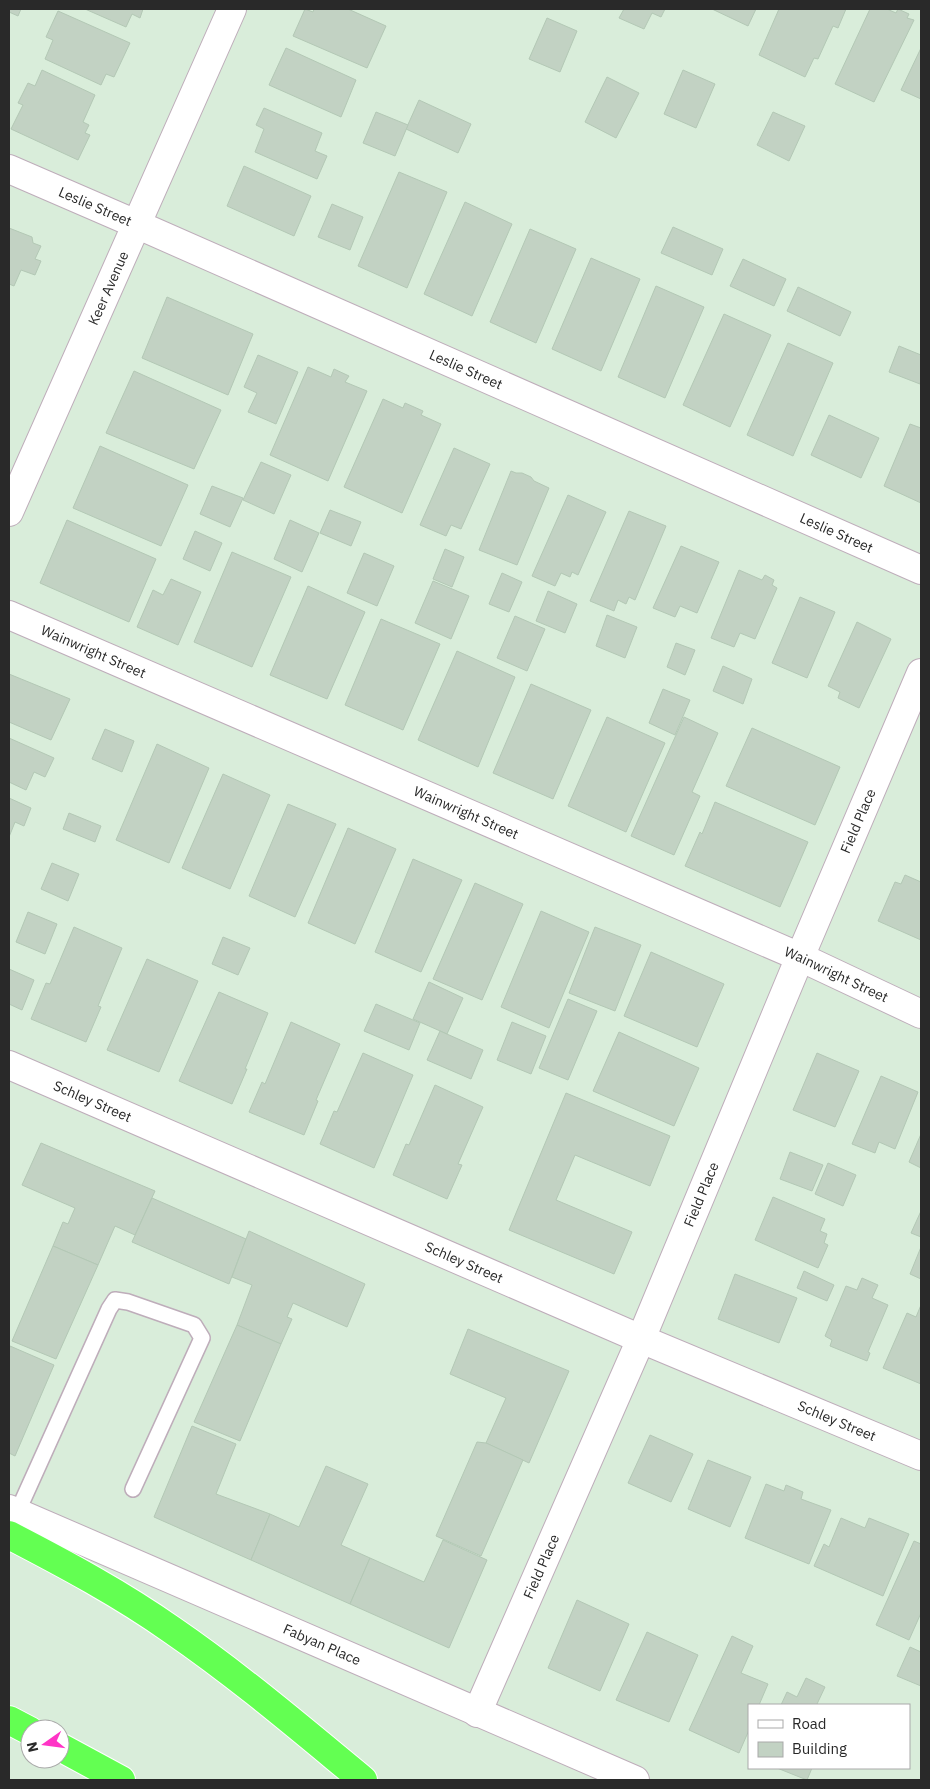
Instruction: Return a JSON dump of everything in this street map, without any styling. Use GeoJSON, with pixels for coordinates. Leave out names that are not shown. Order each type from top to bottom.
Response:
{"type":"FeatureCollection","features":[{"type":"Feature","properties":{"kind":"highway"},"geometry":{"type":"LineString","coordinates":[[11,1519],[104,1587],[171,1630],[243,1682],[363,1780]]}},
{"type":"Feature","properties":{"kind":"highway"},"geometry":{"type":"LineString","coordinates":[[70,1752],[121,1780]]}},
{"type":"Feature","properties":{"kind":"street","name":"Keer Avenue"},"geometry":{"type":"LineString","coordinates":[[9,512],[232,9]]}},
{"type":"Feature","properties":{"kind":"street","name":"Leslie Street"},"geometry":{"type":"LineString","coordinates":[[9,169],[921,570]]}},
{"type":"Feature","properties":{"kind":"street","name":"Wainwright Street"},"geometry":{"type":"LineString","coordinates":[[9,615],[800,957],[921,1014]]}},
{"type":"Feature","properties":{"kind":"street","name":"Field Place"},"geometry":{"type":"LineString","coordinates":[[477,1713],[641,1339],[921,673]]}},
{"type":"Feature","properties":{"kind":"street","name":"Schley Street"},"geometry":{"type":"LineString","coordinates":[[9,1065],[641,1339],[921,1456]]}},
{"type":"Feature","properties":{"kind":"street","name":"Fabyan Place"},"geometry":{"type":"LineString","coordinates":[[11,1519],[635,1780]]}},
{"type":"Feature","properties":{"kind":"lane"},"geometry":{"type":"LineString","coordinates":[[11,1519],[109,1309],[115,1300],[128,1302],[194,1325],[202,1338],[133,1489]]}},
{"type":"Feature","properties":{"kind":"building"},"geometry":{"type":"Polygon","coordinates":[[[9,9],[21,9],[18,16],[9,12],[9,9]]]}},
{"type":"Feature","properties":{"kind":"building"},"geometry":{"type":"Polygon","coordinates":[[[85,9],[143,9],[140,18],[132,14],[126,27],[85,9]]]}},
{"type":"Feature","properties":{"kind":"building"},"geometry":{"type":"Polygon","coordinates":[[[305,9],[313,12],[314,9],[348,9],[386,26],[367,68],[293,36],[305,9]]]}},
{"type":"Feature","properties":{"kind":"building"},"geometry":{"type":"Polygon","coordinates":[[[624,9],[665,9],[661,17],[652,13],[644,29],[619,18],[624,9]]]}},
{"type":"Feature","properties":{"kind":"building"},"geometry":{"type":"Polygon","coordinates":[[[712,9],[756,9],[748,26],[712,9]]]}},
{"type":"Feature","properties":{"kind":"building"},"geometry":{"type":"Polygon","coordinates":[[[779,9],[846,9],[838,28],[833,26],[818,59],[814,58],[805,77],[759,55],[779,9]]]}},
{"type":"Feature","properties":{"kind":"building"},"geometry":{"type":"Polygon","coordinates":[[[870,9],[887,9],[896,13],[898,9],[909,14],[907,18],[914,20],[874,102],[835,84],[870,9]]]}},
{"type":"Feature","properties":{"kind":"building"},"geometry":{"type":"Polygon","coordinates":[[[58,11],[130,43],[114,77],[106,74],[101,85],[45,59],[53,40],[46,37],[58,11]]]}},
{"type":"Feature","properties":{"kind":"building"},"geometry":{"type":"Polygon","coordinates":[[[547,18],[577,31],[560,72],[529,59],[547,18]]]}},
{"type":"Feature","properties":{"kind":"building"},"geometry":{"type":"Polygon","coordinates":[[[286,48],[356,80],[341,117],[269,85],[286,48]]]}},
{"type":"Feature","properties":{"kind":"building"},"geometry":{"type":"Polygon","coordinates":[[[921,48],[921,99],[901,90],[921,48]]]}},
{"type":"Feature","properties":{"kind":"building"},"geometry":{"type":"Polygon","coordinates":[[[42,70],[95,95],[83,122],[89,125],[85,133],[90,135],[78,160],[11,129],[23,105],[18,103],[28,83],[35,86],[42,70]]]}},
{"type":"Feature","properties":{"kind":"building"},"geometry":{"type":"Polygon","coordinates":[[[683,70],[715,84],[696,128],[664,114],[683,70]]]}},
{"type":"Feature","properties":{"kind":"building"},"geometry":{"type":"Polygon","coordinates":[[[607,77],[639,93],[616,138],[585,122],[607,77]]]}},
{"type":"Feature","properties":{"kind":"building"},"geometry":{"type":"Polygon","coordinates":[[[419,100],[471,124],[458,153],[406,129],[419,100]]]}},
{"type":"Feature","properties":{"kind":"building"},"geometry":{"type":"Polygon","coordinates":[[[264,108],[322,133],[315,151],[327,156],[317,179],[255,152],[264,129],[256,125],[264,108]]]}},
{"type":"Feature","properties":{"kind":"building"},"geometry":{"type":"Polygon","coordinates":[[[376,112],[408,125],[395,156],[363,143],[376,112]]]}},
{"type":"Feature","properties":{"kind":"building"},"geometry":{"type":"Polygon","coordinates":[[[773,112],[805,126],[789,161],[757,145],[773,112]]]}},
{"type":"Feature","properties":{"kind":"building"},"geometry":{"type":"Polygon","coordinates":[[[244,166],[311,196],[294,236],[227,206],[244,166]]]}},
{"type":"Feature","properties":{"kind":"building"},"geometry":{"type":"Polygon","coordinates":[[[399,172],[447,192],[407,288],[358,266],[399,172]]]}},
{"type":"Feature","properties":{"kind":"building"},"geometry":{"type":"Polygon","coordinates":[[[465,202],[512,224],[472,316],[424,294],[465,202]]]}},
{"type":"Feature","properties":{"kind":"building"},"geometry":{"type":"Polygon","coordinates":[[[332,204],[363,217],[350,250],[318,237],[332,204]]]}},
{"type":"Feature","properties":{"kind":"building"},"geometry":{"type":"Polygon","coordinates":[[[673,227],[723,249],[712,275],[661,253],[673,227]]]}},
{"type":"Feature","properties":{"kind":"building"},"geometry":{"type":"Polygon","coordinates":[[[9,228],[32,237],[33,243],[41,246],[35,259],[41,261],[35,275],[21,270],[14,286],[9,284],[9,228]]]}},
{"type":"Feature","properties":{"kind":"building"},"geometry":{"type":"Polygon","coordinates":[[[530,229],[576,249],[536,343],[490,322],[530,229]]]}},
{"type":"Feature","properties":{"kind":"building"},"geometry":{"type":"Polygon","coordinates":[[[591,258],[640,279],[601,371],[552,349],[591,258]]]}},
{"type":"Feature","properties":{"kind":"building"},"geometry":{"type":"Polygon","coordinates":[[[743,259],[786,279],[774,306],[730,286],[743,259]]]}},
{"type":"Feature","properties":{"kind":"building"},"geometry":{"type":"Polygon","coordinates":[[[656,286],[704,307],[665,398],[618,377],[656,286]]]}},
{"type":"Feature","properties":{"kind":"building"},"geometry":{"type":"Polygon","coordinates":[[[798,287],[851,312],[840,336],[787,311],[798,287]]]}},
{"type":"Feature","properties":{"kind":"building"},"geometry":{"type":"Polygon","coordinates":[[[167,297],[253,334],[228,395],[142,358],[167,297]]]}},
{"type":"Feature","properties":{"kind":"building"},"geometry":{"type":"Polygon","coordinates":[[[724,314],[771,335],[730,427],[683,405],[724,314]]]}},
{"type":"Feature","properties":{"kind":"building"},"geometry":{"type":"Polygon","coordinates":[[[788,343],[833,363],[793,456],[747,435],[788,343]]]}},
{"type":"Feature","properties":{"kind":"building"},"geometry":{"type":"Polygon","coordinates":[[[899,346],[921,355],[920,384],[889,372],[899,346]]]}},
{"type":"Feature","properties":{"kind":"building"},"geometry":{"type":"Polygon","coordinates":[[[258,355],[298,372],[276,424],[248,412],[257,393],[244,387],[258,355]]]}},
{"type":"Feature","properties":{"kind":"building"},"geometry":{"type":"Polygon","coordinates":[[[308,367],[331,377],[334,369],[349,376],[345,382],[367,391],[328,481],[270,455],[308,367]]]}},
{"type":"Feature","properties":{"kind":"building"},"geometry":{"type":"Polygon","coordinates":[[[134,371],[221,410],[194,469],[106,433],[134,371]]]}},
{"type":"Feature","properties":{"kind":"building"},"geometry":{"type":"Polygon","coordinates":[[[383,399],[403,408],[405,403],[423,411],[421,415],[441,424],[402,513],[344,487],[383,399]]]}},
{"type":"Feature","properties":{"kind":"building"},"geometry":{"type":"Polygon","coordinates":[[[829,415],[879,438],[861,478],[811,455],[829,415]]]}},
{"type":"Feature","properties":{"kind":"building"},"geometry":{"type":"Polygon","coordinates":[[[910,424],[921,428],[921,503],[884,486],[910,424]]]}},
{"type":"Feature","properties":{"kind":"building"},"geometry":{"type":"Polygon","coordinates":[[[100,446],[188,485],[161,546],[73,508],[100,446]]]}},
{"type":"Feature","properties":{"kind":"building"},"geometry":{"type":"Polygon","coordinates":[[[454,448],[490,464],[461,529],[451,525],[446,536],[420,525],[454,448]]]}},
{"type":"Feature","properties":{"kind":"building"},"geometry":{"type":"Polygon","coordinates":[[[261,462],[291,475],[274,514],[243,500],[261,462]]]}},
{"type":"Feature","properties":{"kind":"building"},"geometry":{"type":"Polygon","coordinates":[[[511,471],[531,477],[534,481],[549,488],[517,565],[479,550],[511,471]]]}},
{"type":"Feature","properties":{"kind":"building"},"geometry":{"type":"Polygon","coordinates":[[[212,486],[243,498],[230,527],[200,514],[212,486]]]}},
{"type":"Feature","properties":{"kind":"building"},"geometry":{"type":"Polygon","coordinates":[[[568,495],[606,512],[578,575],[572,572],[570,577],[561,573],[555,586],[532,576],[568,495]]]}},
{"type":"Feature","properties":{"kind":"building"},"geometry":{"type":"Polygon","coordinates":[[[330,510],[361,522],[351,546],[320,533],[330,510]]]}},
{"type":"Feature","properties":{"kind":"building"},"geometry":{"type":"Polygon","coordinates":[[[629,511],[666,526],[635,600],[629,597],[626,604],[618,600],[614,611],[590,601],[629,511]]]}},
{"type":"Feature","properties":{"kind":"building"},"geometry":{"type":"Polygon","coordinates":[[[67,520],[156,559],[129,622],[40,583],[67,520]]]}},
{"type":"Feature","properties":{"kind":"building"},"geometry":{"type":"Polygon","coordinates":[[[290,520],[319,533],[302,572],[274,559],[290,520]]]}},
{"type":"Feature","properties":{"kind":"building"},"geometry":{"type":"Polygon","coordinates":[[[195,531],[222,543],[210,571],[183,559],[195,531]]]}},
{"type":"Feature","properties":{"kind":"building"},"geometry":{"type":"Polygon","coordinates":[[[681,546],[719,562],[697,613],[680,606],[675,617],[653,608],[681,546]]]}},
{"type":"Feature","properties":{"kind":"building"},"geometry":{"type":"Polygon","coordinates":[[[445,549],[464,557],[452,587],[433,579],[445,549]]]}},
{"type":"Feature","properties":{"kind":"building"},"geometry":{"type":"Polygon","coordinates":[[[232,552],[291,577],[252,667],[194,642],[232,552]]]}},
{"type":"Feature","properties":{"kind":"building"},"geometry":{"type":"Polygon","coordinates":[[[364,553],[394,566],[377,606],[347,593],[364,553]]]}},
{"type":"Feature","properties":{"kind":"building"},"geometry":{"type":"Polygon","coordinates":[[[739,570],[762,580],[765,575],[774,580],[772,585],[777,588],[755,639],[740,633],[734,647],[711,638],[739,570]]]}},
{"type":"Feature","properties":{"kind":"building"},"geometry":{"type":"Polygon","coordinates":[[[502,573],[522,582],[509,612],[489,604],[502,573]]]}},
{"type":"Feature","properties":{"kind":"building"},"geometry":{"type":"Polygon","coordinates":[[[171,579],[201,592],[178,645],[137,627],[153,590],[163,595],[171,579]]]}},
{"type":"Feature","properties":{"kind":"building"},"geometry":{"type":"Polygon","coordinates":[[[433,581],[469,596],[451,639],[415,623],[433,581]]]}},
{"type":"Feature","properties":{"kind":"building"},"geometry":{"type":"Polygon","coordinates":[[[308,586],[365,612],[327,699],[270,675],[308,586]]]}},
{"type":"Feature","properties":{"kind":"building"},"geometry":{"type":"Polygon","coordinates":[[[548,591],[577,604],[565,633],[536,621],[548,591]]]}},
{"type":"Feature","properties":{"kind":"building"},"geometry":{"type":"Polygon","coordinates":[[[800,597],[835,612],[807,678],[772,663],[800,597]]]}},
{"type":"Feature","properties":{"kind":"building"},"geometry":{"type":"Polygon","coordinates":[[[607,615],[637,627],[625,658],[596,646],[607,615]]]}},
{"type":"Feature","properties":{"kind":"building"},"geometry":{"type":"Polygon","coordinates":[[[515,616],[545,629],[527,671],[497,658],[515,616]]]}},
{"type":"Feature","properties":{"kind":"building"},"geometry":{"type":"Polygon","coordinates":[[[381,619],[440,644],[403,730],[345,705],[381,619]]]}},
{"type":"Feature","properties":{"kind":"building"},"geometry":{"type":"Polygon","coordinates":[[[857,622],[891,639],[859,708],[838,698],[840,692],[828,686],[857,622]]]}},
{"type":"Feature","properties":{"kind":"building"},"geometry":{"type":"Polygon","coordinates":[[[676,643],[695,650],[685,675],[667,667],[676,643]]]}},
{"type":"Feature","properties":{"kind":"building"},"geometry":{"type":"Polygon","coordinates":[[[457,651],[515,677],[478,767],[418,740],[457,651]]]}},
{"type":"Feature","properties":{"kind":"building"},"geometry":{"type":"Polygon","coordinates":[[[723,666],[752,679],[743,704],[713,691],[723,666]]]}},
{"type":"Feature","properties":{"kind":"building"},"geometry":{"type":"Polygon","coordinates":[[[9,674],[70,699],[51,740],[9,722],[9,674]]]}},
{"type":"Feature","properties":{"kind":"building"},"geometry":{"type":"Polygon","coordinates":[[[531,684],[591,710],[553,799],[493,773],[531,684]]]}},
{"type":"Feature","properties":{"kind":"building"},"geometry":{"type":"Polygon","coordinates":[[[663,689],[690,700],[675,735],[649,723],[663,689]]]}},
{"type":"Feature","properties":{"kind":"building"},"geometry":{"type":"Polygon","coordinates":[[[607,717],[665,743],[626,832],[568,806],[607,717]]]}},
{"type":"Feature","properties":{"kind":"building"},"geometry":{"type":"Polygon","coordinates":[[[684,717],[718,733],[692,792],[700,796],[674,855],[631,836],[684,717]]]}},
{"type":"Feature","properties":{"kind":"building"},"geometry":{"type":"Polygon","coordinates":[[[752,728],[840,767],[815,825],[726,786],[752,728]]]}},
{"type":"Feature","properties":{"kind":"building"},"geometry":{"type":"Polygon","coordinates":[[[105,729],[134,741],[122,772],[92,759],[105,729]]]}},
{"type":"Feature","properties":{"kind":"building"},"geometry":{"type":"Polygon","coordinates":[[[9,738],[54,758],[45,777],[34,772],[26,790],[9,782],[9,738]]]}},
{"type":"Feature","properties":{"kind":"building"},"geometry":{"type":"Polygon","coordinates":[[[157,744],[209,768],[169,863],[116,840],[157,744]]]}},
{"type":"Feature","properties":{"kind":"building"},"geometry":{"type":"Polygon","coordinates":[[[223,774],[270,795],[230,889],[182,868],[223,774]]]}},
{"type":"Feature","properties":{"kind":"building"},"geometry":{"type":"Polygon","coordinates":[[[9,798],[31,808],[24,826],[15,822],[9,837],[9,798]]]}},
{"type":"Feature","properties":{"kind":"building"},"geometry":{"type":"Polygon","coordinates":[[[715,802],[808,842],[780,907],[685,866],[700,832],[702,834],[715,802]]]}},
{"type":"Feature","properties":{"kind":"building"},"geometry":{"type":"Polygon","coordinates":[[[288,804],[336,824],[295,917],[249,896],[288,804]]]}},
{"type":"Feature","properties":{"kind":"building"},"geometry":{"type":"Polygon","coordinates":[[[69,813],[101,826],[95,842],[63,829],[69,813]]]}},
{"type":"Feature","properties":{"kind":"building"},"geometry":{"type":"Polygon","coordinates":[[[348,828],[396,849],[355,944],[308,923],[348,828]]]}},
{"type":"Feature","properties":{"kind":"building"},"geometry":{"type":"Polygon","coordinates":[[[413,859],[462,880],[421,972],[375,952],[413,859]]]}},
{"type":"Feature","properties":{"kind":"building"},"geometry":{"type":"Polygon","coordinates":[[[52,863],[79,874],[68,901],[41,889],[52,863]]]}},
{"type":"Feature","properties":{"kind":"building"},"geometry":{"type":"Polygon","coordinates":[[[905,875],[921,882],[921,940],[878,921],[895,882],[901,884],[905,875]]]}},
{"type":"Feature","properties":{"kind":"building"},"geometry":{"type":"Polygon","coordinates":[[[475,883],[523,904],[482,1000],[433,979],[475,883]]]}},
{"type":"Feature","properties":{"kind":"building"},"geometry":{"type":"Polygon","coordinates":[[[541,911],[589,932],[549,1028],[501,1007],[541,911]]]}},
{"type":"Feature","properties":{"kind":"building"},"geometry":{"type":"Polygon","coordinates":[[[28,912],[57,924],[45,954],[16,942],[28,912]]]}},
{"type":"Feature","properties":{"kind":"building"},"geometry":{"type":"Polygon","coordinates":[[[74,927],[122,948],[98,1006],[101,1007],[86,1042],[31,1019],[46,983],[50,984],[74,927]]]}},
{"type":"Feature","properties":{"kind":"building"},"geometry":{"type":"Polygon","coordinates":[[[595,927],[641,945],[615,1011],[569,993],[595,927]]]}},
{"type":"Feature","properties":{"kind":"building"},"geometry":{"type":"Polygon","coordinates":[[[223,937],[250,948],[238,975],[212,964],[223,937]]]}},
{"type":"Feature","properties":{"kind":"building"},"geometry":{"type":"Polygon","coordinates":[[[651,952],[724,984],[697,1047],[624,1016],[651,952]]]}},
{"type":"Feature","properties":{"kind":"building"},"geometry":{"type":"Polygon","coordinates":[[[147,959],[198,981],[159,1072],[107,1050],[147,959]]]}},
{"type":"Feature","properties":{"kind":"building"},"geometry":{"type":"Polygon","coordinates":[[[9,969],[34,980],[22,1010],[9,1004],[9,969]]]}},
{"type":"Feature","properties":{"kind":"building"},"geometry":{"type":"Polygon","coordinates":[[[429,982],[463,998],[447,1034],[413,1019],[429,982]]]}},
{"type":"Feature","properties":{"kind":"building"},"geometry":{"type":"Polygon","coordinates":[[[219,992],[268,1013],[232,1104],[179,1081],[219,992]]]}},
{"type":"Feature","properties":{"kind":"building"},"geometry":{"type":"Polygon","coordinates":[[[568,999],[597,1011],[568,1080],[539,1068],[568,999]]]}},
{"type":"Feature","properties":{"kind":"building"},"geometry":{"type":"Polygon","coordinates":[[[376,1004],[420,1023],[409,1050],[364,1031],[376,1004]]]}},
{"type":"Feature","properties":{"kind":"building"},"geometry":{"type":"Polygon","coordinates":[[[291,1022],[340,1044],[316,1100],[318,1101],[304,1135],[249,1112],[262,1082],[265,1084],[291,1022]]]}},
{"type":"Feature","properties":{"kind":"building"},"geometry":{"type":"Polygon","coordinates":[[[512,1022],[546,1036],[531,1074],[497,1060],[512,1022]]]}},
{"type":"Feature","properties":{"kind":"building"},"geometry":{"type":"Polygon","coordinates":[[[440,1031],[483,1050],[471,1079],[427,1060],[440,1031]]]}},
{"type":"Feature","properties":{"kind":"building"},"geometry":{"type":"Polygon","coordinates":[[[619,1032],[699,1068],[674,1126],[593,1091],[619,1032]]]}},
{"type":"Feature","properties":{"kind":"building"},"geometry":{"type":"Polygon","coordinates":[[[363,1053],[413,1075],[374,1168],[320,1144],[334,1111],[337,1112],[363,1053]]]}},
{"type":"Feature","properties":{"kind":"building"},"geometry":{"type":"Polygon","coordinates":[[[817,1053],[859,1071],[835,1127],[793,1110],[817,1053]]]}},
{"type":"Feature","properties":{"kind":"building"},"geometry":{"type":"Polygon","coordinates":[[[881,1076],[918,1092],[895,1149],[879,1142],[875,1153],[852,1144],[881,1076]]]}},
{"type":"Feature","properties":{"kind":"building"},"geometry":{"type":"Polygon","coordinates":[[[435,1085],[483,1107],[458,1164],[462,1165],[447,1199],[393,1175],[406,1144],[409,1145],[435,1085]]]}},
{"type":"Feature","properties":{"kind":"building"},"geometry":{"type":"Polygon","coordinates":[[[566,1093],[670,1136],[650,1186],[575,1155],[556,1200],[632,1232],[614,1274],[509,1230],[566,1093]]]}},
{"type":"Feature","properties":{"kind":"building"},"geometry":{"type":"Polygon","coordinates":[[[921,1134],[921,1168],[909,1162],[921,1134]]]}},
{"type":"Feature","properties":{"kind":"building"},"geometry":{"type":"Polygon","coordinates":[[[41,1143],[155,1191],[135,1235],[115,1226],[98,1265],[53,1246],[63,1222],[68,1224],[75,1208],[22,1185],[41,1143]]]}},
{"type":"Feature","properties":{"kind":"building"},"geometry":{"type":"Polygon","coordinates":[[[790,1152],[823,1165],[812,1191],[780,1179],[790,1152]]]}},
{"type":"Feature","properties":{"kind":"building"},"geometry":{"type":"Polygon","coordinates":[[[828,1163],[856,1175],[843,1206],[815,1194],[828,1163]]]}},
{"type":"Feature","properties":{"kind":"building"},"geometry":{"type":"Polygon","coordinates":[[[773,1197],[825,1219],[820,1231],[827,1234],[824,1243],[828,1245],[818,1268],[755,1240],[773,1197]]]}},
{"type":"Feature","properties":{"kind":"building"},"geometry":{"type":"Polygon","coordinates":[[[152,1198],[246,1239],[229,1284],[132,1242],[152,1198]]]}},
{"type":"Feature","properties":{"kind":"building"},"geometry":{"type":"Polygon","coordinates":[[[921,1211],[921,1237],[911,1233],[921,1211]]]}},
{"type":"Feature","properties":{"kind":"building"},"geometry":{"type":"Polygon","coordinates":[[[249,1231],[365,1284],[347,1327],[293,1303],[287,1317],[292,1319],[281,1344],[237,1325],[252,1285],[232,1277],[249,1231]]]}},
{"type":"Feature","properties":{"kind":"building"},"geometry":{"type":"Polygon","coordinates":[[[53,1246],[98,1265],[56,1359],[12,1341],[53,1246]]]}},
{"type":"Feature","properties":{"kind":"building"},"geometry":{"type":"Polygon","coordinates":[[[921,1247],[921,1279],[910,1274],[921,1247]]]}},
{"type":"Feature","properties":{"kind":"building"},"geometry":{"type":"Polygon","coordinates":[[[804,1271],[834,1285],[827,1301],[797,1288],[804,1271]]]}},
{"type":"Feature","properties":{"kind":"building"},"geometry":{"type":"Polygon","coordinates":[[[735,1274],[797,1298],[779,1343],[718,1319],[735,1274]]]}},
{"type":"Feature","properties":{"kind":"building"},"geometry":{"type":"Polygon","coordinates":[[[862,1278],[878,1285],[872,1298],[888,1305],[868,1352],[870,1353],[867,1361],[830,1346],[832,1340],[825,1336],[846,1286],[857,1290],[862,1278]]]}},
{"type":"Feature","properties":{"kind":"building"},"geometry":{"type":"Polygon","coordinates":[[[921,1305],[921,1384],[883,1368],[907,1313],[916,1317],[921,1305]]]}},
{"type":"Feature","properties":{"kind":"building"},"geometry":{"type":"Polygon","coordinates":[[[237,1325],[281,1344],[240,1441],[194,1422],[237,1325]]]}},
{"type":"Feature","properties":{"kind":"building"},"geometry":{"type":"Polygon","coordinates":[[[468,1329],[569,1371],[529,1463],[486,1443],[506,1398],[450,1374],[468,1329]]]}},
{"type":"Feature","properties":{"kind":"building"},"geometry":{"type":"Polygon","coordinates":[[[10,1346],[54,1365],[15,1456],[9,1453],[10,1346]]]}},
{"type":"Feature","properties":{"kind":"building"},"geometry":{"type":"Polygon","coordinates":[[[192,1426],[236,1444],[216,1494],[270,1514],[251,1560],[154,1517],[192,1426]]]}},
{"type":"Feature","properties":{"kind":"building"},"geometry":{"type":"Polygon","coordinates":[[[650,1435],[693,1454],[671,1502],[628,1483],[650,1435]]]}},
{"type":"Feature","properties":{"kind":"building"},"geometry":{"type":"Polygon","coordinates":[[[477,1442],[486,1443],[523,1460],[481,1556],[436,1536],[477,1442]]]}},
{"type":"Feature","properties":{"kind":"building"},"geometry":{"type":"Polygon","coordinates":[[[708,1460],[751,1477],[730,1527],[688,1509],[708,1460]]]}},
{"type":"Feature","properties":{"kind":"building"},"geometry":{"type":"Polygon","coordinates":[[[326,1466],[368,1484],[341,1545],[370,1558],[350,1604],[251,1560],[270,1514],[299,1527],[326,1466]]]}},
{"type":"Feature","properties":{"kind":"building"},"geometry":{"type":"Polygon","coordinates":[[[766,1484],[784,1491],[786,1485],[803,1492],[801,1499],[831,1510],[809,1564],[745,1538],[766,1484]]]}},
{"type":"Feature","properties":{"kind":"building"},"geometry":{"type":"Polygon","coordinates":[[[841,1518],[865,1528],[869,1518],[909,1534],[883,1596],[814,1566],[824,1544],[829,1547],[841,1518]]]}},
{"type":"Feature","properties":{"kind":"building"},"geometry":{"type":"Polygon","coordinates":[[[443,1540],[487,1560],[449,1648],[350,1604],[370,1558],[424,1582],[443,1540]]]}},
{"type":"Feature","properties":{"kind":"building"},"geometry":{"type":"Polygon","coordinates":[[[914,1541],[921,1544],[921,1613],[909,1640],[876,1625],[914,1541]]]}},
{"type":"Feature","properties":{"kind":"building"},"geometry":{"type":"Polygon","coordinates":[[[577,1600],[629,1624],[600,1691],[548,1668],[577,1600]]]}},
{"type":"Feature","properties":{"kind":"building"},"geometry":{"type":"Polygon","coordinates":[[[647,1632],[698,1655],[669,1722],[616,1700],[647,1632]]]}},
{"type":"Feature","properties":{"kind":"building"},"geometry":{"type":"Polygon","coordinates":[[[732,1636],[753,1646],[741,1673],[768,1684],[759,1704],[748,1704],[748,1732],[739,1753],[689,1730],[732,1636]]]}},
{"type":"Feature","properties":{"kind":"building"},"geometry":{"type":"Polygon","coordinates":[[[910,1647],[921,1652],[921,1686],[897,1676],[910,1647]]]}},
{"type":"Feature","properties":{"kind":"building"},"geometry":{"type":"Polygon","coordinates":[[[806,1678],[825,1687],[817,1704],[781,1704],[787,1692],[797,1697],[806,1678]]]}},
{"type":"Feature","properties":{"kind":"building"},"geometry":{"type":"Polygon","coordinates":[[[780,1769],[812,1769],[807,1780],[780,1769]]]}}]}
